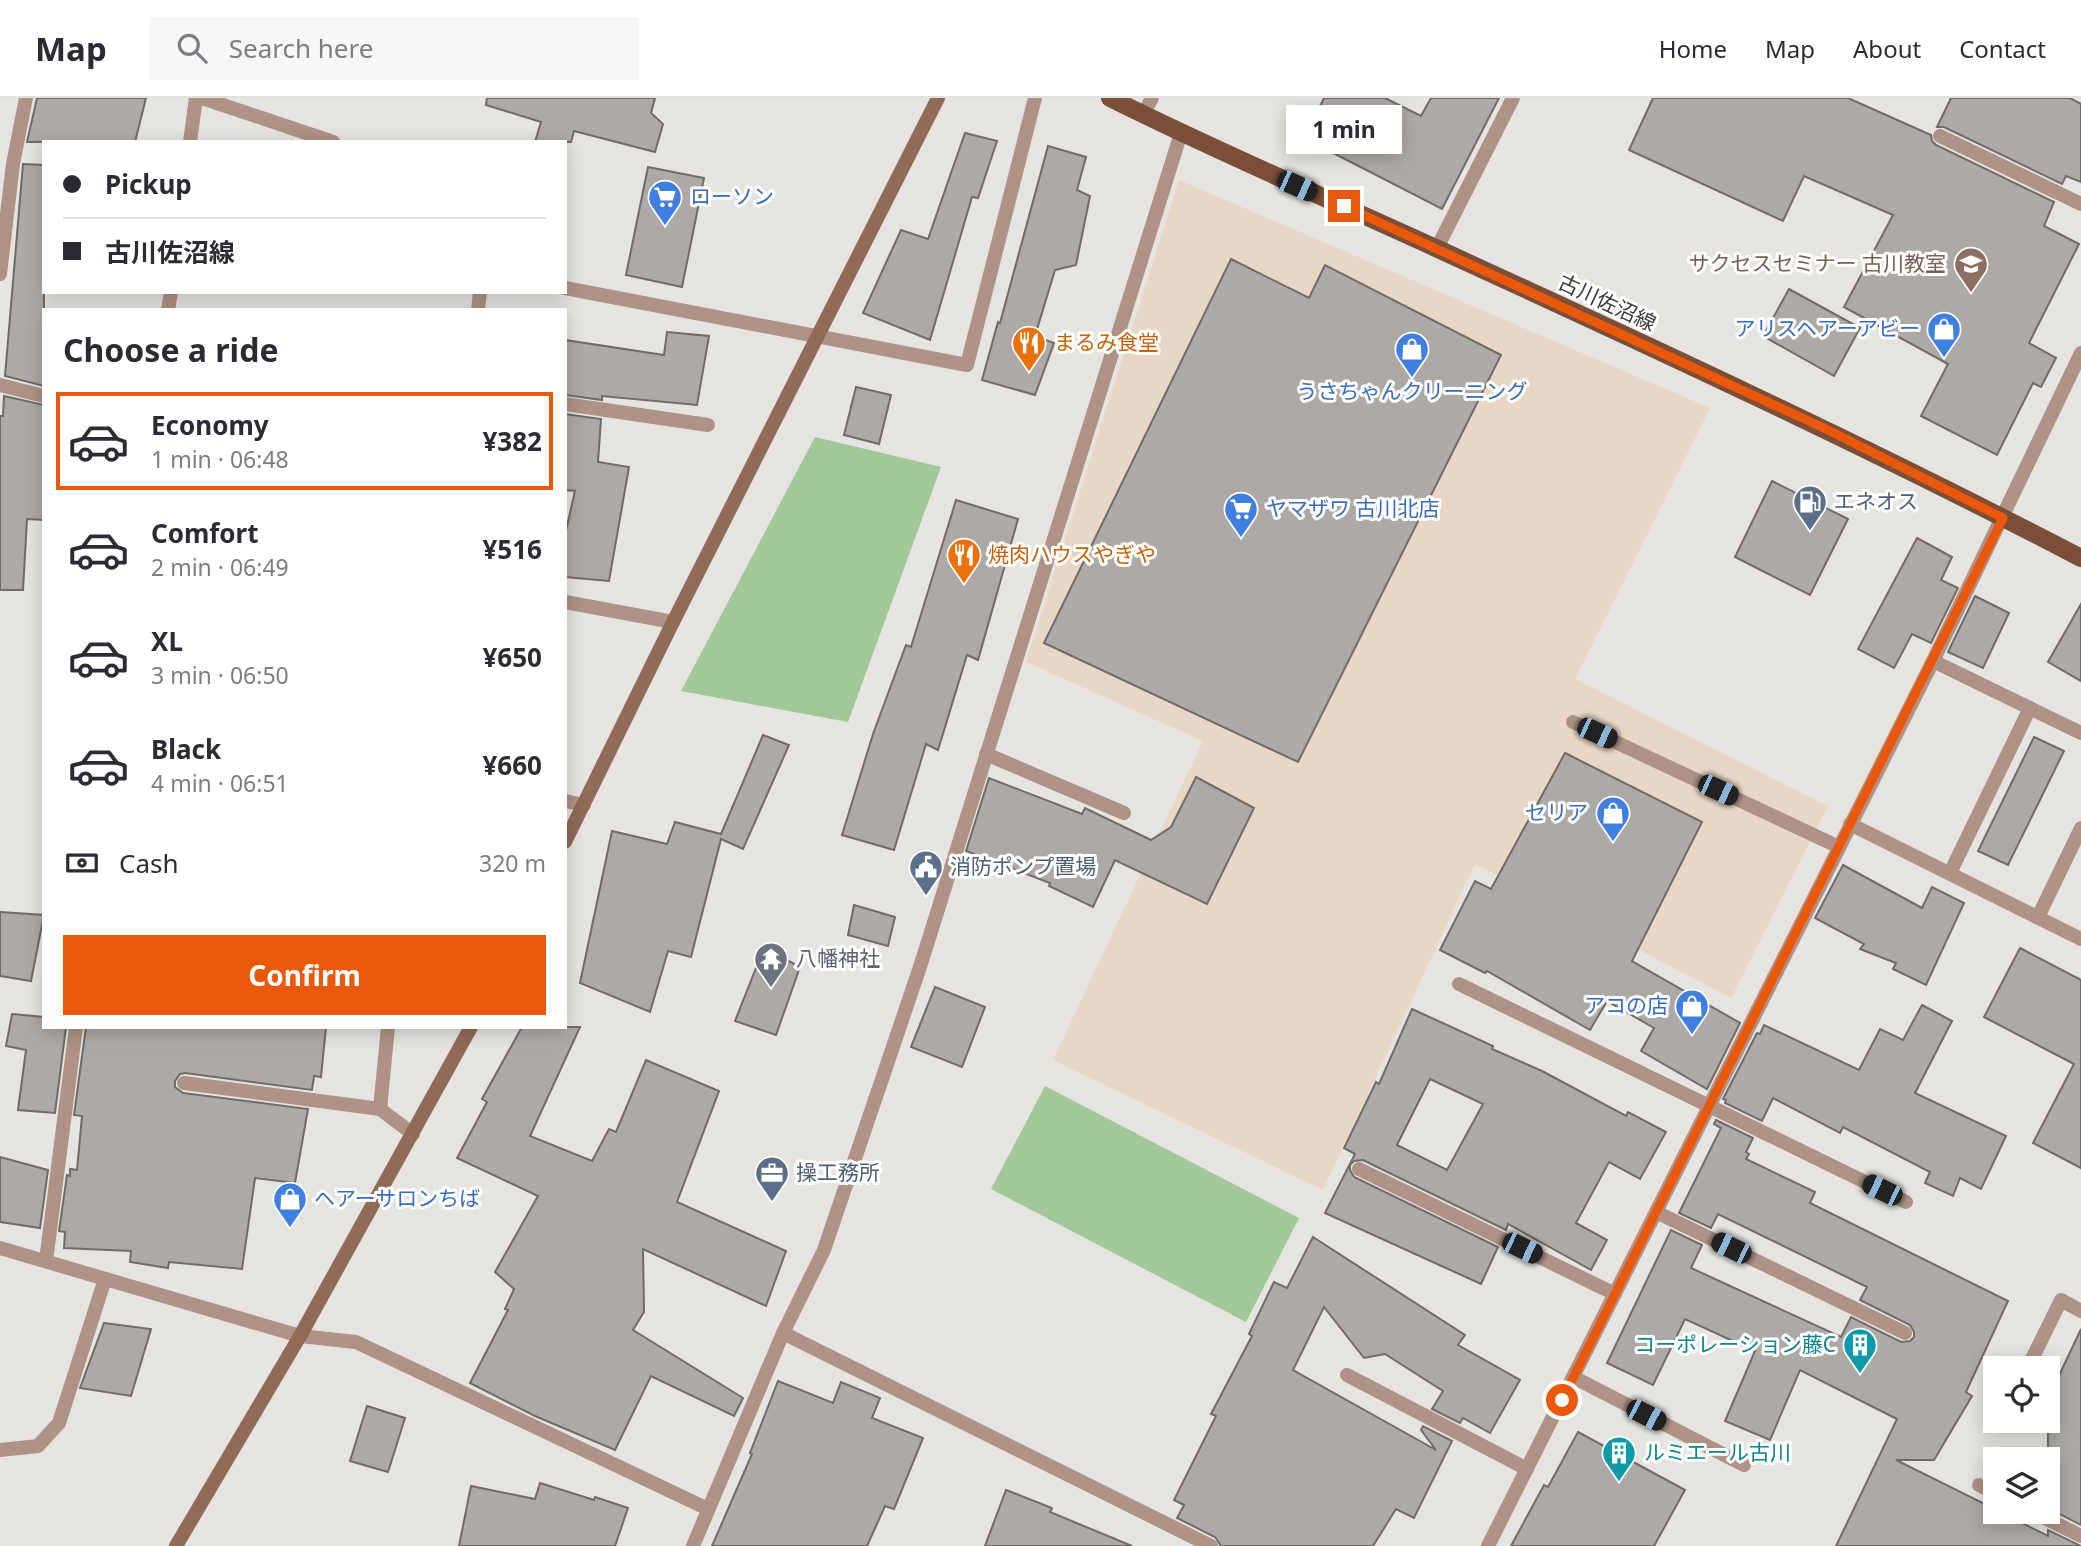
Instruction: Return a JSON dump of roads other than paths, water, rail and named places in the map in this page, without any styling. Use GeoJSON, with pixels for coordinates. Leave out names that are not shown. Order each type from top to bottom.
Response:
{"type":"FeatureCollection","features":[{"type":"Feature","properties":{"kind":"main road","name":"古川佐沼線"},"geometry":{"type":"LineString","coordinates":[[1110,98],[1826,429],[2081,558]]}},
{"type":"Feature","properties":{"kind":"street"},"geometry":{"type":"LineString","coordinates":[[0,274],[13,164],[26,98]]}},
{"type":"Feature","properties":{"kind":"street"},"geometry":{"type":"LineString","coordinates":[[190,140],[196,98]]}},
{"type":"Feature","properties":{"kind":"street"},"geometry":{"type":"LineString","coordinates":[[202,98],[327,140]]}},
{"type":"Feature","properties":{"kind":"street"},"geometry":{"type":"LineString","coordinates":[[567,838],[937,98]]}},
{"type":"Feature","properties":{"kind":"street"},"geometry":{"type":"LineString","coordinates":[[567,288],[967,365],[1035,98]]}},
{"type":"Feature","properties":{"kind":"street"},"geometry":{"type":"LineString","coordinates":[[1143,115],[1152,98]]}},
{"type":"Feature","properties":{"kind":"street"},"geometry":{"type":"LineString","coordinates":[[1437,248],[1513,98]]}},
{"type":"Feature","properties":{"kind":"street"},"geometry":{"type":"LineString","coordinates":[[693,1546],[783,1333],[824,1250],[920,967],[1181,133]]}},
{"type":"Feature","properties":{"kind":"street"},"geometry":{"type":"LineString","coordinates":[[1940,136],[2081,204]]}},
{"type":"Feature","properties":{"kind":"street"},"geometry":{"type":"LineString","coordinates":[[1488,1546],[1933,661],[2081,353]]}},
{"type":"Feature","properties":{"kind":"street"},"geometry":{"type":"LineString","coordinates":[[0,385],[42,396]]}},
{"type":"Feature","properties":{"kind":"street"},"geometry":{"type":"LineString","coordinates":[[567,404],[708,425]]}},
{"type":"Feature","properties":{"kind":"street"},"geometry":{"type":"LineString","coordinates":[[567,602],[673,622]]}},
{"type":"Feature","properties":{"kind":"street"},"geometry":{"type":"LineString","coordinates":[[1933,661],[2081,733]]}},
{"type":"Feature","properties":{"kind":"street"},"geometry":{"type":"LineString","coordinates":[[1950,873],[2030,708]]}},
{"type":"Feature","properties":{"kind":"street"},"geometry":{"type":"LineString","coordinates":[[1573,722],[1839,847]]}},
{"type":"Feature","properties":{"kind":"street"},"geometry":{"type":"LineString","coordinates":[[986,754],[1124,813]]}},
{"type":"Feature","properties":{"kind":"street"},"geometry":{"type":"LineString","coordinates":[[567,802],[584,804]]}},
{"type":"Feature","properties":{"kind":"street"},"geometry":{"type":"LineString","coordinates":[[1850,824],[2081,939]]}},
{"type":"Feature","properties":{"kind":"street"},"geometry":{"type":"LineString","coordinates":[[2038,917],[2081,828]]}},
{"type":"Feature","properties":{"kind":"street"},"geometry":{"type":"LineString","coordinates":[[1459,984],[1906,1202]]}},
{"type":"Feature","properties":{"kind":"street"},"geometry":{"type":"LineString","coordinates":[[46,1261],[76,1029]]}},
{"type":"Feature","properties":{"kind":"street"},"geometry":{"type":"LineString","coordinates":[[380,1109],[388,1029]]}},
{"type":"Feature","properties":{"kind":"street"},"geometry":{"type":"LineString","coordinates":[[176,1546],[300,1336],[470,1029]]}},
{"type":"Feature","properties":{"kind":"street"},"geometry":{"type":"LineString","coordinates":[[184,1083],[380,1109],[413,1135]]}},
{"type":"Feature","properties":{"kind":"street"},"geometry":{"type":"LineString","coordinates":[[1359,1169],[1615,1294]]}},
{"type":"Feature","properties":{"kind":"street"},"geometry":{"type":"LineString","coordinates":[[1656,1212],[1905,1334]]}},
{"type":"Feature","properties":{"kind":"street"},"geometry":{"type":"LineString","coordinates":[[0,1248],[300,1336],[356,1342],[708,1509]]}},
{"type":"Feature","properties":{"kind":"street"},"geometry":{"type":"LineString","coordinates":[[0,1450],[38,1446],[59,1423],[105,1279]]}},
{"type":"Feature","properties":{"kind":"street"},"geometry":{"type":"LineString","coordinates":[[2033,1356],[2061,1300],[2081,1311]]}},
{"type":"Feature","properties":{"kind":"street"},"geometry":{"type":"LineString","coordinates":[[783,1333],[1211,1546]]}},
{"type":"Feature","properties":{"kind":"street"},"geometry":{"type":"LineString","coordinates":[[1347,1375],[1527,1469]]}},
{"type":"Feature","properties":{"kind":"street"},"geometry":{"type":"LineString","coordinates":[[1573,1377],[1744,1465]]}},
{"type":"Feature","properties":{"kind":"street"},"geometry":{"type":"LineString","coordinates":[[1979,1485],[1983,1487]]}},
{"type":"Feature","properties":{"kind":"street"},"geometry":{"type":"LineString","coordinates":[[2057,1524],[2081,1536]]}},
{"type":"Feature","properties":{"kind":"place","name":"ローソン"},"geometry":{"type":"Point","coordinates":[665,227]}},
{"type":"Feature","properties":{"kind":"place","name":"サクセスセミナー 古川教室"},"geometry":{"type":"Point","coordinates":[1971,294]}},
{"type":"Feature","properties":{"kind":"place","name":"アリスヘアーアビー"},"geometry":{"type":"Point","coordinates":[1944,359]}},
{"type":"Feature","properties":{"kind":"place","name":"まるみ食堂"},"geometry":{"type":"Point","coordinates":[1029,373]}},
{"type":"Feature","properties":{"kind":"place","name":"うさちゃんクリーニング"},"geometry":{"type":"Point","coordinates":[1412,379]}},
{"type":"Feature","properties":{"kind":"place","name":"エネオス"},"geometry":{"type":"Point","coordinates":[1810,532]}},
{"type":"Feature","properties":{"kind":"place","name":"ヤマザワ 古川北店"},"geometry":{"type":"Point","coordinates":[1241,539]}},
{"type":"Feature","properties":{"kind":"place","name":"焼肉ハウスやぎや"},"geometry":{"type":"Point","coordinates":[964,585]}},
{"type":"Feature","properties":{"kind":"place","name":"セリア"},"geometry":{"type":"Point","coordinates":[1613,843]}},
{"type":"Feature","properties":{"kind":"place","name":"消防ポンプ置場"},"geometry":{"type":"Point","coordinates":[926,897]}},
{"type":"Feature","properties":{"kind":"place","name":"八幡神社"},"geometry":{"type":"Point","coordinates":[771,989]}},
{"type":"Feature","properties":{"kind":"place","name":"アコの店"},"geometry":{"type":"Point","coordinates":[1692,1036]}},
{"type":"Feature","properties":{"kind":"place","name":"操工務所"},"geometry":{"type":"Point","coordinates":[772,1203]}},
{"type":"Feature","properties":{"kind":"place","name":"ヘアーサロンちば"},"geometry":{"type":"Point","coordinates":[290,1229]}},
{"type":"Feature","properties":{"kind":"place","name":"コーポレーション藤C"},"geometry":{"type":"Point","coordinates":[1860,1375]}},
{"type":"Feature","properties":{"kind":"place","name":"ルミエール古川"},"geometry":{"type":"Point","coordinates":[1619,1483]}}]}
